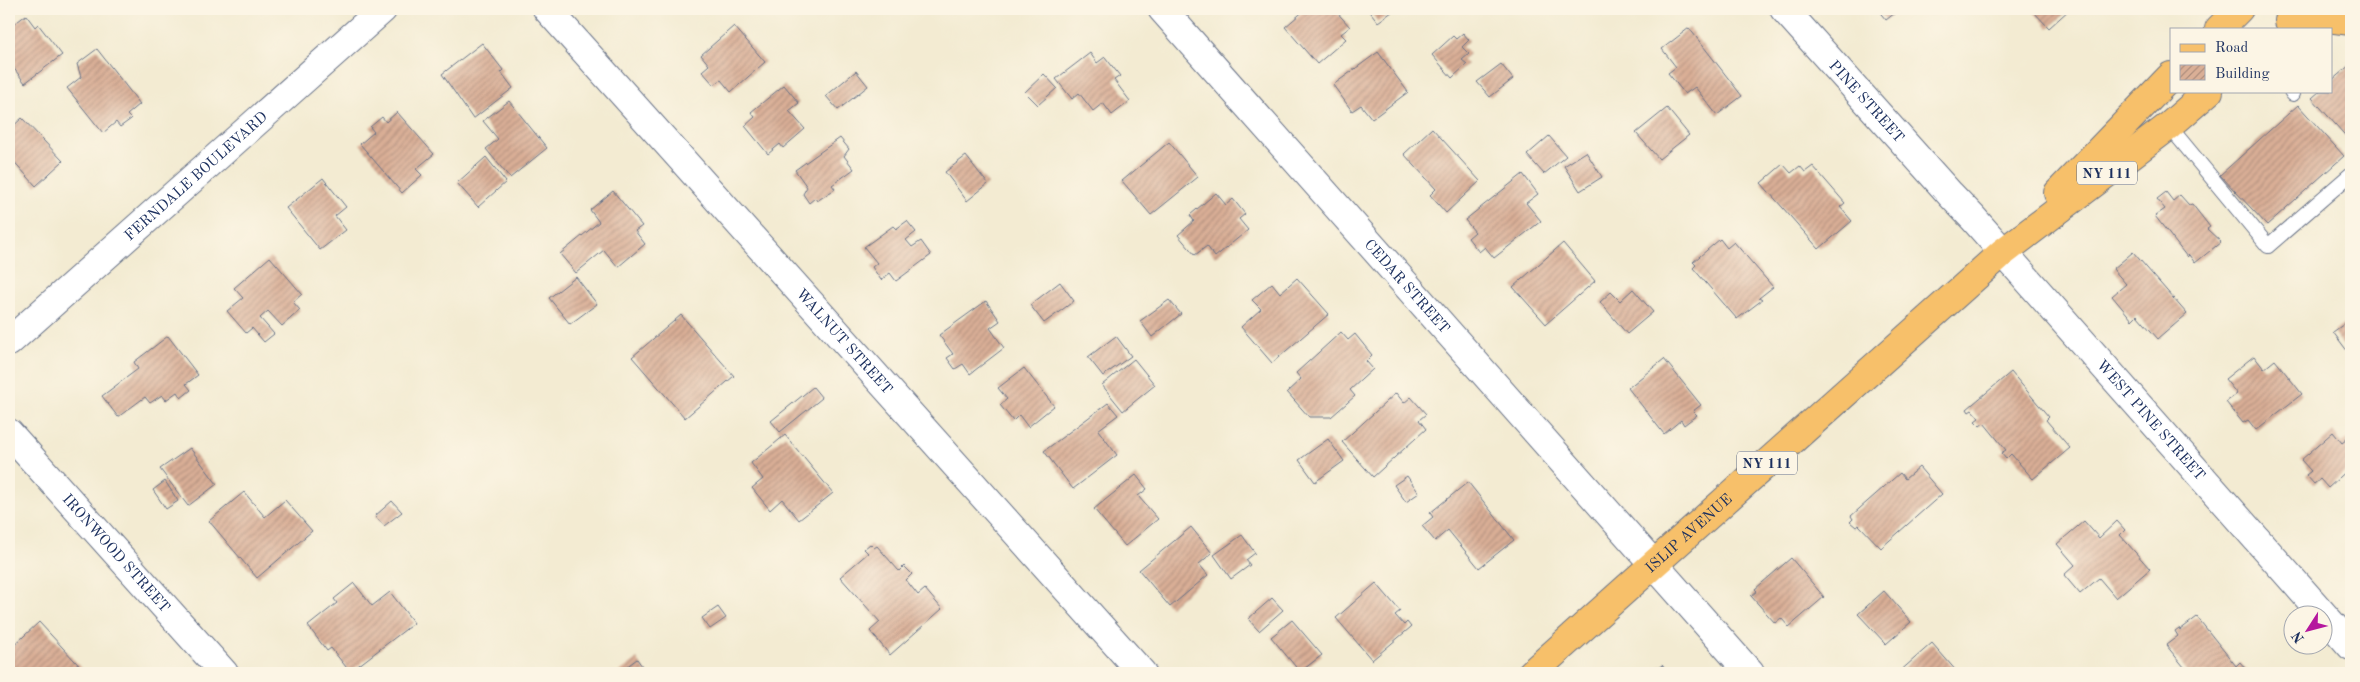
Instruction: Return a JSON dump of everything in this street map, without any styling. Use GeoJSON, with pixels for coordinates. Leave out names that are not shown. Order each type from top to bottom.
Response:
{"type":"FeatureCollection","features":[{"type":"Feature","properties":{"kind":"main road"},"geometry":{"type":"LineString","coordinates":[[2220,28],[2239,9]]}},
{"type":"Feature","properties":{"kind":"main road"},"geometry":{"type":"LineString","coordinates":[[2290,19],[2327,18],[2351,21]]}},
{"type":"Feature","properties":{"kind":"main road","name":"ISLIP AVENUE"},"geometry":{"type":"LineString","coordinates":[[2002,253],[2170,77]]}},
{"type":"Feature","properties":{"kind":"main road","name":"ISLIP AVENUE"},"geometry":{"type":"LineString","coordinates":[[1532,673],[2002,253],[2169,126],[2208,92]]}},
{"type":"Feature","properties":{"kind":"street","name":"FERNDALE BOULEVARD"},"geometry":{"type":"LineString","coordinates":[[9,342],[383,9]]}},
{"type":"Feature","properties":{"kind":"street","name":"WALNUT STREET"},"geometry":{"type":"LineString","coordinates":[[547,9],[1142,673]]}},
{"type":"Feature","properties":{"kind":"street","name":"CEDAR STREET"},"geometry":{"type":"LineString","coordinates":[[1162,9],[1750,673]]}},
{"type":"Feature","properties":{"kind":"street","name":"PINE STREET"},"geometry":{"type":"LineString","coordinates":[[1784,9],[1950,194]]}},
{"type":"Feature","properties":{"kind":"street","name":"WEST PINE STREET"},"geometry":{"type":"LineString","coordinates":[[1950,194],[2351,646]]}},
{"type":"Feature","properties":{"kind":"street","name":"IRONWOOD STREET"},"geometry":{"type":"LineString","coordinates":[[9,433],[224,673]]}},
{"type":"Feature","properties":{"kind":"lane"},"geometry":{"type":"LineString","coordinates":[[2169,126],[2268,246],[2351,174]]}},
{"type":"Feature","properties":{"kind":"building"},"geometry":{"type":"Polygon","coordinates":[[[1306,9],[1334,9],[1350,27],[1341,34],[1346,39],[1317,64],[1285,27],[1306,9]]]}},
{"type":"Feature","properties":{"kind":"building"},"geometry":{"type":"Polygon","coordinates":[[[1368,9],[1396,9],[1378,22],[1368,9]]]}},
{"type":"Feature","properties":{"kind":"building"},"geometry":{"type":"Polygon","coordinates":[[[1877,9],[1900,9],[1886,20],[1877,9]]]}},
{"type":"Feature","properties":{"kind":"building"},"geometry":{"type":"Polygon","coordinates":[[[2031,9],[2070,9],[2049,28],[2031,9]]]}},
{"type":"Feature","properties":{"kind":"building"},"geometry":{"type":"Polygon","coordinates":[[[26,15],[35,27],[38,24],[62,55],[25,83],[9,62],[9,28],[26,15]]]}},
{"type":"Feature","properties":{"kind":"building"},"geometry":{"type":"Polygon","coordinates":[[[734,26],[765,62],[731,92],[721,80],[714,85],[702,71],[709,65],[701,55],[734,26]]]}},
{"type":"Feature","properties":{"kind":"building"},"geometry":{"type":"Polygon","coordinates":[[[1689,28],[1742,96],[1717,115],[1695,87],[1685,94],[1668,73],[1676,67],[1662,49],[1689,28]]]}},
{"type":"Feature","properties":{"kind":"building"},"geometry":{"type":"Polygon","coordinates":[[[1463,33],[1469,40],[1462,47],[1469,54],[1462,60],[1467,64],[1452,78],[1432,55],[1453,36],[1456,39],[1463,33]]]}},
{"type":"Feature","properties":{"kind":"building"},"geometry":{"type":"Polygon","coordinates":[[[482,43],[503,70],[501,72],[513,88],[473,119],[442,74],[482,43]]]}},
{"type":"Feature","properties":{"kind":"building"},"geometry":{"type":"Polygon","coordinates":[[[97,49],[140,104],[127,115],[131,119],[120,127],[116,122],[103,133],[67,88],[81,77],[77,64],[97,49]]]}},
{"type":"Feature","properties":{"kind":"building"},"geometry":{"type":"Polygon","coordinates":[[[1378,52],[1408,92],[1372,119],[1361,105],[1352,111],[1333,85],[1378,52]]]}},
{"type":"Feature","properties":{"kind":"building"},"geometry":{"type":"Polygon","coordinates":[[[1090,53],[1097,63],[1105,57],[1120,76],[1114,80],[1130,101],[1112,115],[1103,103],[1093,111],[1079,93],[1072,99],[1056,79],[1090,53]]]}},
{"type":"Feature","properties":{"kind":"building"},"geometry":{"type":"Polygon","coordinates":[[[1501,64],[1513,79],[1490,97],[1477,82],[1501,64]]]}},
{"type":"Feature","properties":{"kind":"building"},"geometry":{"type":"Polygon","coordinates":[[[2351,64],[2351,142],[2312,98],[2319,92],[2332,92],[2332,80],[2351,64]]]}},
{"type":"Feature","properties":{"kind":"building"},"geometry":{"type":"Polygon","coordinates":[[[856,71],[868,86],[838,110],[826,96],[856,71]]]}},
{"type":"Feature","properties":{"kind":"building"},"geometry":{"type":"Polygon","coordinates":[[[1044,74],[1057,88],[1038,105],[1025,92],[1044,74]]]}},
{"type":"Feature","properties":{"kind":"building"},"geometry":{"type":"Polygon","coordinates":[[[784,85],[799,103],[789,111],[805,129],[783,148],[780,144],[768,154],[745,126],[755,117],[751,112],[784,85]]]}},
{"type":"Feature","properties":{"kind":"building"},"geometry":{"type":"Polygon","coordinates":[[[509,101],[547,148],[510,178],[486,149],[498,139],[483,121],[509,101]]]}},
{"type":"Feature","properties":{"kind":"building"},"geometry":{"type":"Polygon","coordinates":[[[2298,105],[2344,156],[2267,225],[2220,175],[2298,105]]]}},
{"type":"Feature","properties":{"kind":"building"},"geometry":{"type":"Polygon","coordinates":[[[1667,108],[1689,135],[1659,159],[1636,133],[1667,108]]]}},
{"type":"Feature","properties":{"kind":"building"},"geometry":{"type":"Polygon","coordinates":[[[397,112],[434,154],[416,169],[422,175],[402,193],[360,144],[374,132],[370,127],[382,117],[386,122],[397,112]]]}},
{"type":"Feature","properties":{"kind":"building"},"geometry":{"type":"Polygon","coordinates":[[[22,118],[63,161],[36,186],[9,156],[9,130],[22,118]]]}},
{"type":"Feature","properties":{"kind":"building"},"geometry":{"type":"Polygon","coordinates":[[[1432,128],[1480,181],[1446,213],[1430,195],[1436,189],[1404,154],[1432,128]]]}},
{"type":"Feature","properties":{"kind":"building"},"geometry":{"type":"Polygon","coordinates":[[[1549,136],[1566,156],[1544,174],[1527,155],[1549,136]]]}},
{"type":"Feature","properties":{"kind":"building"},"geometry":{"type":"Polygon","coordinates":[[[840,138],[849,149],[844,156],[854,169],[832,185],[835,189],[817,201],[815,198],[809,203],[803,194],[807,187],[795,170],[840,138]]]}},
{"type":"Feature","properties":{"kind":"building"},"geometry":{"type":"Polygon","coordinates":[[[1169,142],[1198,177],[1151,215],[1122,181],[1169,142]]]}},
{"type":"Feature","properties":{"kind":"building"},"geometry":{"type":"Polygon","coordinates":[[[1586,152],[1602,177],[1580,191],[1564,166],[1586,152]]]}},
{"type":"Feature","properties":{"kind":"building"},"geometry":{"type":"Polygon","coordinates":[[[966,156],[988,184],[967,201],[945,172],[966,156]]]}},
{"type":"Feature","properties":{"kind":"building"},"geometry":{"type":"Polygon","coordinates":[[[486,157],[506,182],[478,207],[457,183],[486,157]]]}},
{"type":"Feature","properties":{"kind":"building"},"geometry":{"type":"Polygon","coordinates":[[[1783,164],[1791,173],[1800,166],[1805,172],[1813,166],[1845,203],[1840,207],[1852,221],[1819,249],[1761,183],[1783,164]]]}},
{"type":"Feature","properties":{"kind":"building"},"geometry":{"type":"Polygon","coordinates":[[[1523,174],[1538,194],[1526,203],[1541,221],[1494,258],[1485,247],[1479,252],[1468,238],[1475,232],[1465,220],[1523,174]]]}},
{"type":"Feature","properties":{"kind":"building"},"geometry":{"type":"Polygon","coordinates":[[[323,178],[346,207],[335,216],[346,230],[320,250],[286,208],[323,178]]]}},
{"type":"Feature","properties":{"kind":"building"},"geometry":{"type":"Polygon","coordinates":[[[613,191],[642,226],[635,231],[645,244],[618,267],[604,250],[576,273],[560,254],[599,222],[590,210],[613,191]]]}},
{"type":"Feature","properties":{"kind":"building"},"geometry":{"type":"Polygon","coordinates":[[[2166,192],[2173,201],[2180,195],[2189,205],[2192,204],[2210,227],[2207,229],[2221,242],[2195,263],[2189,255],[2187,257],[2155,216],[2165,209],[2157,199],[2166,192]]]}},
{"type":"Feature","properties":{"kind":"building"},"geometry":{"type":"Polygon","coordinates":[[[1216,193],[1226,205],[1233,199],[1245,214],[1239,219],[1248,230],[1215,257],[1207,246],[1195,255],[1178,235],[1194,221],[1190,215],[1216,193]]]}},
{"type":"Feature","properties":{"kind":"building"},"geometry":{"type":"Polygon","coordinates":[[[907,221],[916,232],[906,240],[912,247],[921,241],[931,255],[896,281],[890,273],[881,280],[872,267],[877,263],[864,247],[893,226],[896,229],[907,221]]]}},
{"type":"Feature","properties":{"kind":"building"},"geometry":{"type":"Polygon","coordinates":[[[1720,239],[1727,248],[1734,242],[1773,287],[1759,298],[1762,300],[1737,319],[1693,268],[1696,265],[1693,262],[1720,239]]]}},
{"type":"Feature","properties":{"kind":"building"},"geometry":{"type":"Polygon","coordinates":[[[1563,243],[1595,281],[1546,324],[1513,287],[1563,243]]]}},
{"type":"Feature","properties":{"kind":"building"},"geometry":{"type":"Polygon","coordinates":[[[2133,252],[2187,314],[2158,339],[2137,315],[2132,320],[2112,296],[2126,284],[2113,269],[2133,252]]]}},
{"type":"Feature","properties":{"kind":"building"},"geometry":{"type":"Polygon","coordinates":[[[270,257],[302,294],[293,302],[300,310],[282,326],[268,311],[260,318],[274,334],[264,342],[252,328],[246,333],[227,311],[243,298],[234,288],[270,257]]]}},
{"type":"Feature","properties":{"kind":"building"},"geometry":{"type":"Polygon","coordinates":[[[576,277],[597,304],[570,324],[549,298],[576,277]]]}},
{"type":"Feature","properties":{"kind":"building"},"geometry":{"type":"Polygon","coordinates":[[[1297,278],[1329,314],[1272,363],[1241,327],[1261,309],[1252,300],[1272,283],[1280,293],[1297,278]]]}},
{"type":"Feature","properties":{"kind":"building"},"geometry":{"type":"Polygon","coordinates":[[[1060,282],[1074,301],[1044,323],[1030,305],[1060,282]]]}},
{"type":"Feature","properties":{"kind":"building"},"geometry":{"type":"Polygon","coordinates":[[[1633,289],[1653,312],[1627,334],[1600,302],[1611,292],[1620,301],[1633,289]]]}},
{"type":"Feature","properties":{"kind":"building"},"geometry":{"type":"Polygon","coordinates":[[[1169,300],[1181,314],[1152,337],[1140,321],[1169,300]]]}},
{"type":"Feature","properties":{"kind":"building"},"geometry":{"type":"Polygon","coordinates":[[[986,301],[1000,321],[990,328],[1004,348],[970,374],[963,364],[955,369],[947,358],[953,354],[939,335],[986,301]]]}},
{"type":"Feature","properties":{"kind":"building"},"geometry":{"type":"Polygon","coordinates":[[[681,315],[734,376],[685,418],[632,357],[681,315]]]}},
{"type":"Feature","properties":{"kind":"building"},"geometry":{"type":"Polygon","coordinates":[[[2351,319],[2351,356],[2333,332],[2351,319]]]}},
{"type":"Feature","properties":{"kind":"building"},"geometry":{"type":"Polygon","coordinates":[[[1341,332],[1348,340],[1355,334],[1372,355],[1366,361],[1373,369],[1350,390],[1355,396],[1331,417],[1309,417],[1287,392],[1301,379],[1296,373],[1341,332]]]}},
{"type":"Feature","properties":{"kind":"building"},"geometry":{"type":"Polygon","coordinates":[[[168,336],[198,375],[186,384],[191,390],[181,398],[177,392],[166,400],[162,395],[150,403],[145,397],[118,417],[102,396],[138,369],[134,362],[168,336]]]}},
{"type":"Feature","properties":{"kind":"building"},"geometry":{"type":"Polygon","coordinates":[[[1116,336],[1131,356],[1103,376],[1088,357],[1116,336]]]}},
{"type":"Feature","properties":{"kind":"building"},"geometry":{"type":"Polygon","coordinates":[[[2254,356],[2264,369],[2275,360],[2302,394],[2256,430],[2248,420],[2243,423],[2226,402],[2237,394],[2225,379],[2254,356]]]}},
{"type":"Feature","properties":{"kind":"building"},"geometry":{"type":"Polygon","coordinates":[[[1134,359],[1155,385],[1123,411],[1102,385],[1134,359]]]}},
{"type":"Feature","properties":{"kind":"building"},"geometry":{"type":"Polygon","coordinates":[[[1664,359],[1701,405],[1693,411],[1697,415],[1684,425],[1681,420],[1664,434],[1628,388],[1664,359]]]}},
{"type":"Feature","properties":{"kind":"building"},"geometry":{"type":"Polygon","coordinates":[[[1024,368],[1054,406],[1028,427],[1019,415],[1013,421],[1000,405],[1007,399],[998,388],[1024,368]]]}},
{"type":"Feature","properties":{"kind":"building"},"geometry":{"type":"Polygon","coordinates":[[[2011,372],[2049,417],[2046,420],[2070,448],[2033,479],[2011,454],[2006,459],[2001,453],[2006,450],[1984,423],[1980,426],[1975,421],[1979,418],[1972,410],[1969,412],[1967,409],[2011,372]]]}},
{"type":"Feature","properties":{"kind":"building"},"geometry":{"type":"Polygon","coordinates":[[[813,387],[822,398],[780,432],[771,421],[813,387]]]}},
{"type":"Feature","properties":{"kind":"building"},"geometry":{"type":"Polygon","coordinates":[[[1396,393],[1404,403],[1411,397],[1426,414],[1419,420],[1426,429],[1373,477],[1342,442],[1396,393]]]}},
{"type":"Feature","properties":{"kind":"building"},"geometry":{"type":"Polygon","coordinates":[[[1108,403],[1118,415],[1098,430],[1117,455],[1073,489],[1044,451],[1108,403]]]}},
{"type":"Feature","properties":{"kind":"building"},"geometry":{"type":"Polygon","coordinates":[[[2333,432],[2342,443],[2351,436],[2351,467],[2328,488],[2320,479],[2314,484],[2306,475],[2311,471],[2301,460],[2333,432]]]}},
{"type":"Feature","properties":{"kind":"building"},"geometry":{"type":"Polygon","coordinates":[[[785,435],[833,493],[799,520],[782,499],[770,510],[752,488],[763,479],[751,463],[785,435]]]}},
{"type":"Feature","properties":{"kind":"building"},"geometry":{"type":"Polygon","coordinates":[[[1328,439],[1344,461],[1315,482],[1299,460],[1328,439]]]}},
{"type":"Feature","properties":{"kind":"building"},"geometry":{"type":"Polygon","coordinates":[[[190,448],[217,484],[188,506],[160,469],[190,448]]]}},
{"type":"Feature","properties":{"kind":"building"},"geometry":{"type":"Polygon","coordinates":[[[1919,467],[1942,494],[1881,548],[1859,525],[1856,527],[1850,522],[1853,519],[1851,516],[1900,473],[1905,479],[1919,467]]]}},
{"type":"Feature","properties":{"kind":"building"},"geometry":{"type":"Polygon","coordinates":[[[1136,475],[1147,489],[1138,496],[1158,519],[1125,546],[1094,509],[1136,475]]]}},
{"type":"Feature","properties":{"kind":"building"},"geometry":{"type":"Polygon","coordinates":[[[1407,476],[1419,493],[1406,502],[1394,485],[1407,476]]]}},
{"type":"Feature","properties":{"kind":"building"},"geometry":{"type":"Polygon","coordinates":[[[165,481],[178,501],[166,509],[153,490],[165,481]]]}},
{"type":"Feature","properties":{"kind":"building"},"geometry":{"type":"Polygon","coordinates":[[[1468,482],[1514,540],[1479,568],[1448,530],[1435,541],[1422,526],[1433,517],[1430,513],[1468,482]]]}},
{"type":"Feature","properties":{"kind":"building"},"geometry":{"type":"Polygon","coordinates":[[[244,492],[265,517],[285,500],[312,531],[257,578],[209,521],[244,492]]]}},
{"type":"Feature","properties":{"kind":"building"},"geometry":{"type":"Polygon","coordinates":[[[392,501],[402,512],[384,526],[375,516],[392,501]]]}},
{"type":"Feature","properties":{"kind":"building"},"geometry":{"type":"Polygon","coordinates":[[[2084,521],[2099,538],[2117,521],[2125,530],[2120,535],[2150,569],[2116,598],[2099,578],[2080,594],[2064,575],[2075,565],[2057,544],[2084,521]]]}},
{"type":"Feature","properties":{"kind":"building"},"geometry":{"type":"Polygon","coordinates":[[[1191,527],[1212,553],[1199,564],[1208,575],[1170,607],[1139,570],[1191,527]]]}},
{"type":"Feature","properties":{"kind":"building"},"geometry":{"type":"Polygon","coordinates":[[[1242,535],[1255,553],[1246,560],[1250,565],[1231,579],[1214,555],[1242,535]]]}},
{"type":"Feature","properties":{"kind":"building"},"geometry":{"type":"Polygon","coordinates":[[[870,544],[874,548],[877,546],[899,571],[904,566],[912,574],[906,580],[918,595],[925,589],[942,609],[890,655],[870,631],[880,622],[840,577],[868,553],[864,549],[870,544]]]}},
{"type":"Feature","properties":{"kind":"building"},"geometry":{"type":"Polygon","coordinates":[[[1791,558],[1824,597],[1789,627],[1781,618],[1775,623],[1751,596],[1757,591],[1755,589],[1791,558]]]}},
{"type":"Feature","properties":{"kind":"building"},"geometry":{"type":"Polygon","coordinates":[[[354,583],[372,606],[390,592],[414,623],[350,672],[331,648],[327,651],[308,626],[337,603],[334,599],[354,583]]]}},
{"type":"Feature","properties":{"kind":"building"},"geometry":{"type":"Polygon","coordinates":[[[1376,583],[1400,611],[1395,615],[1404,625],[1407,622],[1411,627],[1372,660],[1336,618],[1376,583]]]}},
{"type":"Feature","properties":{"kind":"building"},"geometry":{"type":"Polygon","coordinates":[[[1884,591],[1911,622],[1886,644],[1858,614],[1884,591]]]}},
{"type":"Feature","properties":{"kind":"building"},"geometry":{"type":"Polygon","coordinates":[[[1272,598],[1283,610],[1259,631],[1248,619],[1272,598]]]}},
{"type":"Feature","properties":{"kind":"building"},"geometry":{"type":"Polygon","coordinates":[[[718,607],[726,618],[710,629],[702,618],[718,607]]]}},
{"type":"Feature","properties":{"kind":"building"},"geometry":{"type":"Polygon","coordinates":[[[2197,617],[2236,666],[2240,662],[2249,673],[2189,673],[2166,645],[2178,636],[2175,631],[2179,628],[2180,630],[2197,617]]]}},
{"type":"Feature","properties":{"kind":"building"},"geometry":{"type":"Polygon","coordinates":[[[1292,620],[1322,655],[1300,672],[1271,637],[1292,620]]]}},
{"type":"Feature","properties":{"kind":"building"},"geometry":{"type":"Polygon","coordinates":[[[39,622],[86,673],[9,673],[9,650],[39,622]]]}},
{"type":"Feature","properties":{"kind":"building"},"geometry":{"type":"Polygon","coordinates":[[[1932,643],[1958,673],[1898,673],[1932,643]]]}},
{"type":"Feature","properties":{"kind":"building"},"geometry":{"type":"Polygon","coordinates":[[[637,659],[647,673],[618,673],[637,659]]]}},
{"type":"Feature","properties":{"kind":"building"},"geometry":{"type":"Polygon","coordinates":[[[1662,665],[1668,673],[1652,673],[1662,665]]]}}]}
